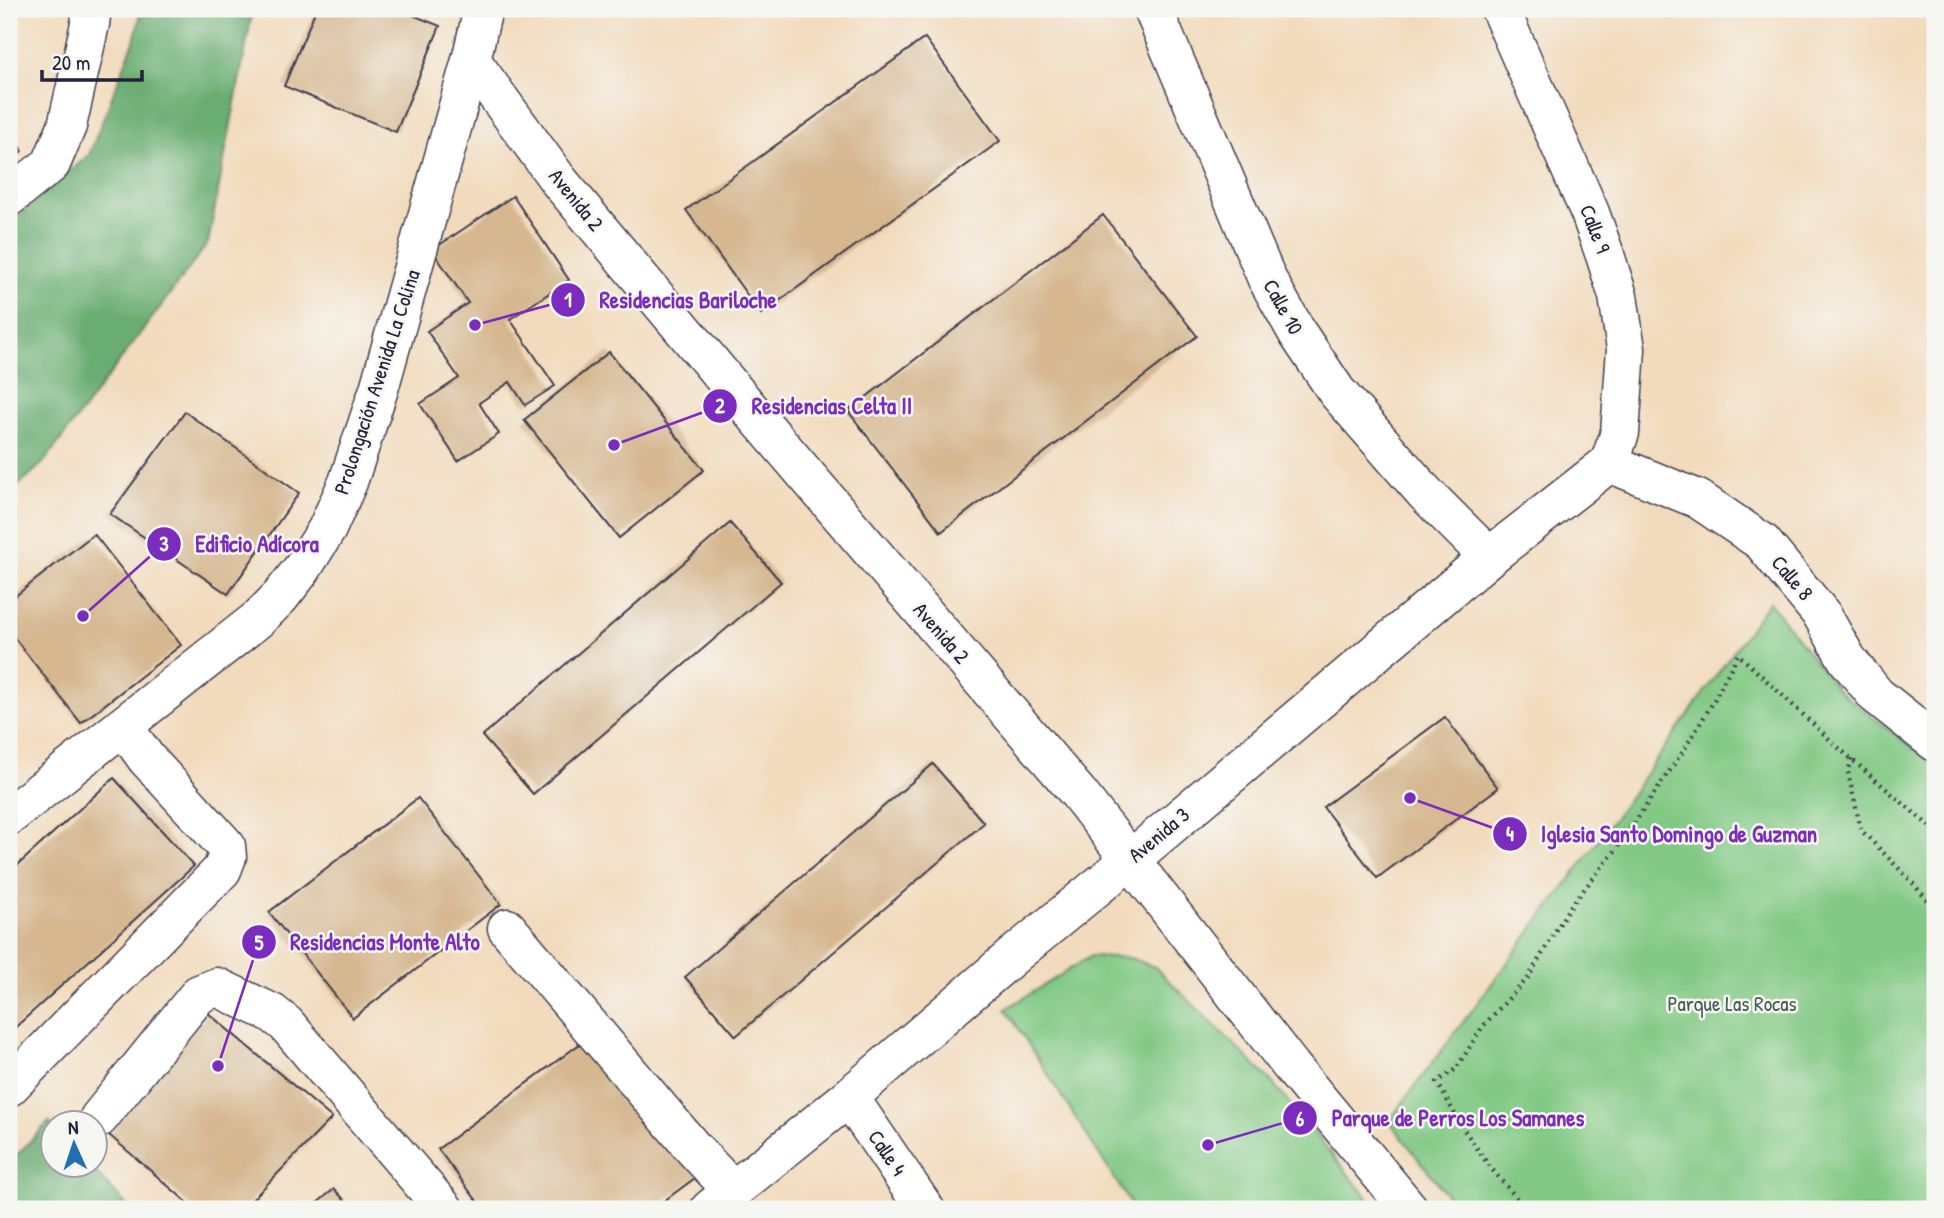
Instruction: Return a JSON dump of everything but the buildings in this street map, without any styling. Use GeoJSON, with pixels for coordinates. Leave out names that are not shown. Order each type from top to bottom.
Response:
{"type":"FeatureCollection","features":[{"type":"Feature","properties":{"kind":"street"},"geometry":{"type":"LineString","coordinates":[[9,197],[51,164],[67,126],[92,9]]}},
{"type":"Feature","properties":{"kind":"street","name":"Prolongación Avenida La Colina"},"geometry":{"type":"LineString","coordinates":[[9,816],[258,619],[302,569],[327,530],[348,482],[379,389],[483,9]]}},
{"type":"Feature","properties":{"kind":"street","name":"Calle 10"},"geometry":{"type":"LineString","coordinates":[[1153,9],[1267,279],[1298,334],[1337,392],[1425,493],[1489,557]]}},
{"type":"Feature","properties":{"kind":"street","name":"Calle 9"},"geometry":{"type":"LineString","coordinates":[[1500,9],[1590,213],[1618,296],[1626,349],[1620,433],[1609,463]]}},
{"type":"Feature","properties":{"kind":"street","name":"Avenida 2"},"geometry":{"type":"LineString","coordinates":[[471,60],[559,181],[1079,794],[1291,1066],[1409,1209]]}},
{"type":"Feature","properties":{"kind":"street","name":"Avenida 3"},"geometry":{"type":"LineString","coordinates":[[722,1200],[849,1097],[1014,955],[1489,557],[1609,463]]}},
{"type":"Feature","properties":{"kind":"street","name":"Calle 8"},"geometry":{"type":"LineString","coordinates":[[1609,463],[1698,499],[1762,542],[1822,615],[1847,659],[1876,695],[1935,741]]}},
{"type":"Feature","properties":{"kind":"street"},"geometry":{"type":"LineString","coordinates":[[9,1087],[222,870],[227,857],[226,846],[146,758],[123,726]]}},
{"type":"Feature","properties":{"kind":"street"},"geometry":{"type":"LineString","coordinates":[[507,928],[693,1148],[722,1200]]}},
{"type":"Feature","properties":{"kind":"street"},"geometry":{"type":"LineString","coordinates":[[105,1110],[199,994],[217,987],[272,1013],[286,1024],[444,1209]]}},
{"type":"Feature","properties":{"kind":"street","name":"Calle 4"},"geometry":{"type":"LineString","coordinates":[[849,1097],[925,1209]]}},
{"type":"Feature","properties":{"kind":"path"},"geometry":{"type":"LineString","coordinates":[[1526,1209],[1490,1167],[1462,1127],[1437,1082],[1456,1069],[1483,1026],[1528,978],[1569,908],[1615,851],[1684,750],[1738,654],[1935,831]]}},
{"type":"Feature","properties":{"kind":"path"},"geometry":{"type":"LineString","coordinates":[[1852,759],[1847,772],[1861,831],[1912,882],[1935,910]]}},
{"type":"Feature","properties":{"kind":"path"},"geometry":{"type":"LineString","coordinates":[[1522,1203],[1550,1209]]}},
{"type":"Feature","properties":{"kind":"path"},"geometry":{"type":"LineString","coordinates":[[1614,1209],[1658,1205],[1667,1209]]}},
{"type":"Feature","properties":{"kind":"green space"},"geometry":{"type":"Polygon","coordinates":[[[142,9],[253,9],[208,243],[44,462],[9,494],[9,223],[89,155],[134,41],[142,9]]]}},
{"type":"Feature","properties":{"kind":"green space","name":"Parque Las Rocas"},"geometry":{"type":"Polygon","coordinates":[[[1769,602],[1839,691],[1935,765],[1935,1209],[1458,1209],[1389,1121],[1583,862],[1769,602]]]}},
{"type":"Feature","properties":{"kind":"green space"},"geometry":{"type":"Polygon","coordinates":[[[1091,956],[1130,958],[1155,967],[1270,1080],[1377,1209],[1134,1209],[1006,1009],[1091,956]]]}},
{"type":"Feature","properties":{"kind":"green space"},"geometry":{"type":"Polygon","coordinates":[[[38,1133],[38,1180],[103,1180],[130,1209],[9,1209],[9,1163],[38,1133]]]}},
{"type":"Feature","properties":{"kind":"place","name":"Residencias Bariloche"},"geometry":{"type":"Point","coordinates":[475,325]}},
{"type":"Feature","properties":{"kind":"place","name":"Residencias Celta II"},"geometry":{"type":"Point","coordinates":[614,445]}},
{"type":"Feature","properties":{"kind":"place","name":"Edificio Adícora"},"geometry":{"type":"Point","coordinates":[83,616]}},
{"type":"Feature","properties":{"kind":"place","name":"Iglesia Santo Domingo de Guzman"},"geometry":{"type":"Point","coordinates":[1410,798]}},
{"type":"Feature","properties":{"kind":"place","name":"Residencias Monte Alto"},"geometry":{"type":"Point","coordinates":[218,1066]}},
{"type":"Feature","properties":{"kind":"place","name":"Parque de Perros Los Samanes"},"geometry":{"type":"Point","coordinates":[1208,1145]}}]}
